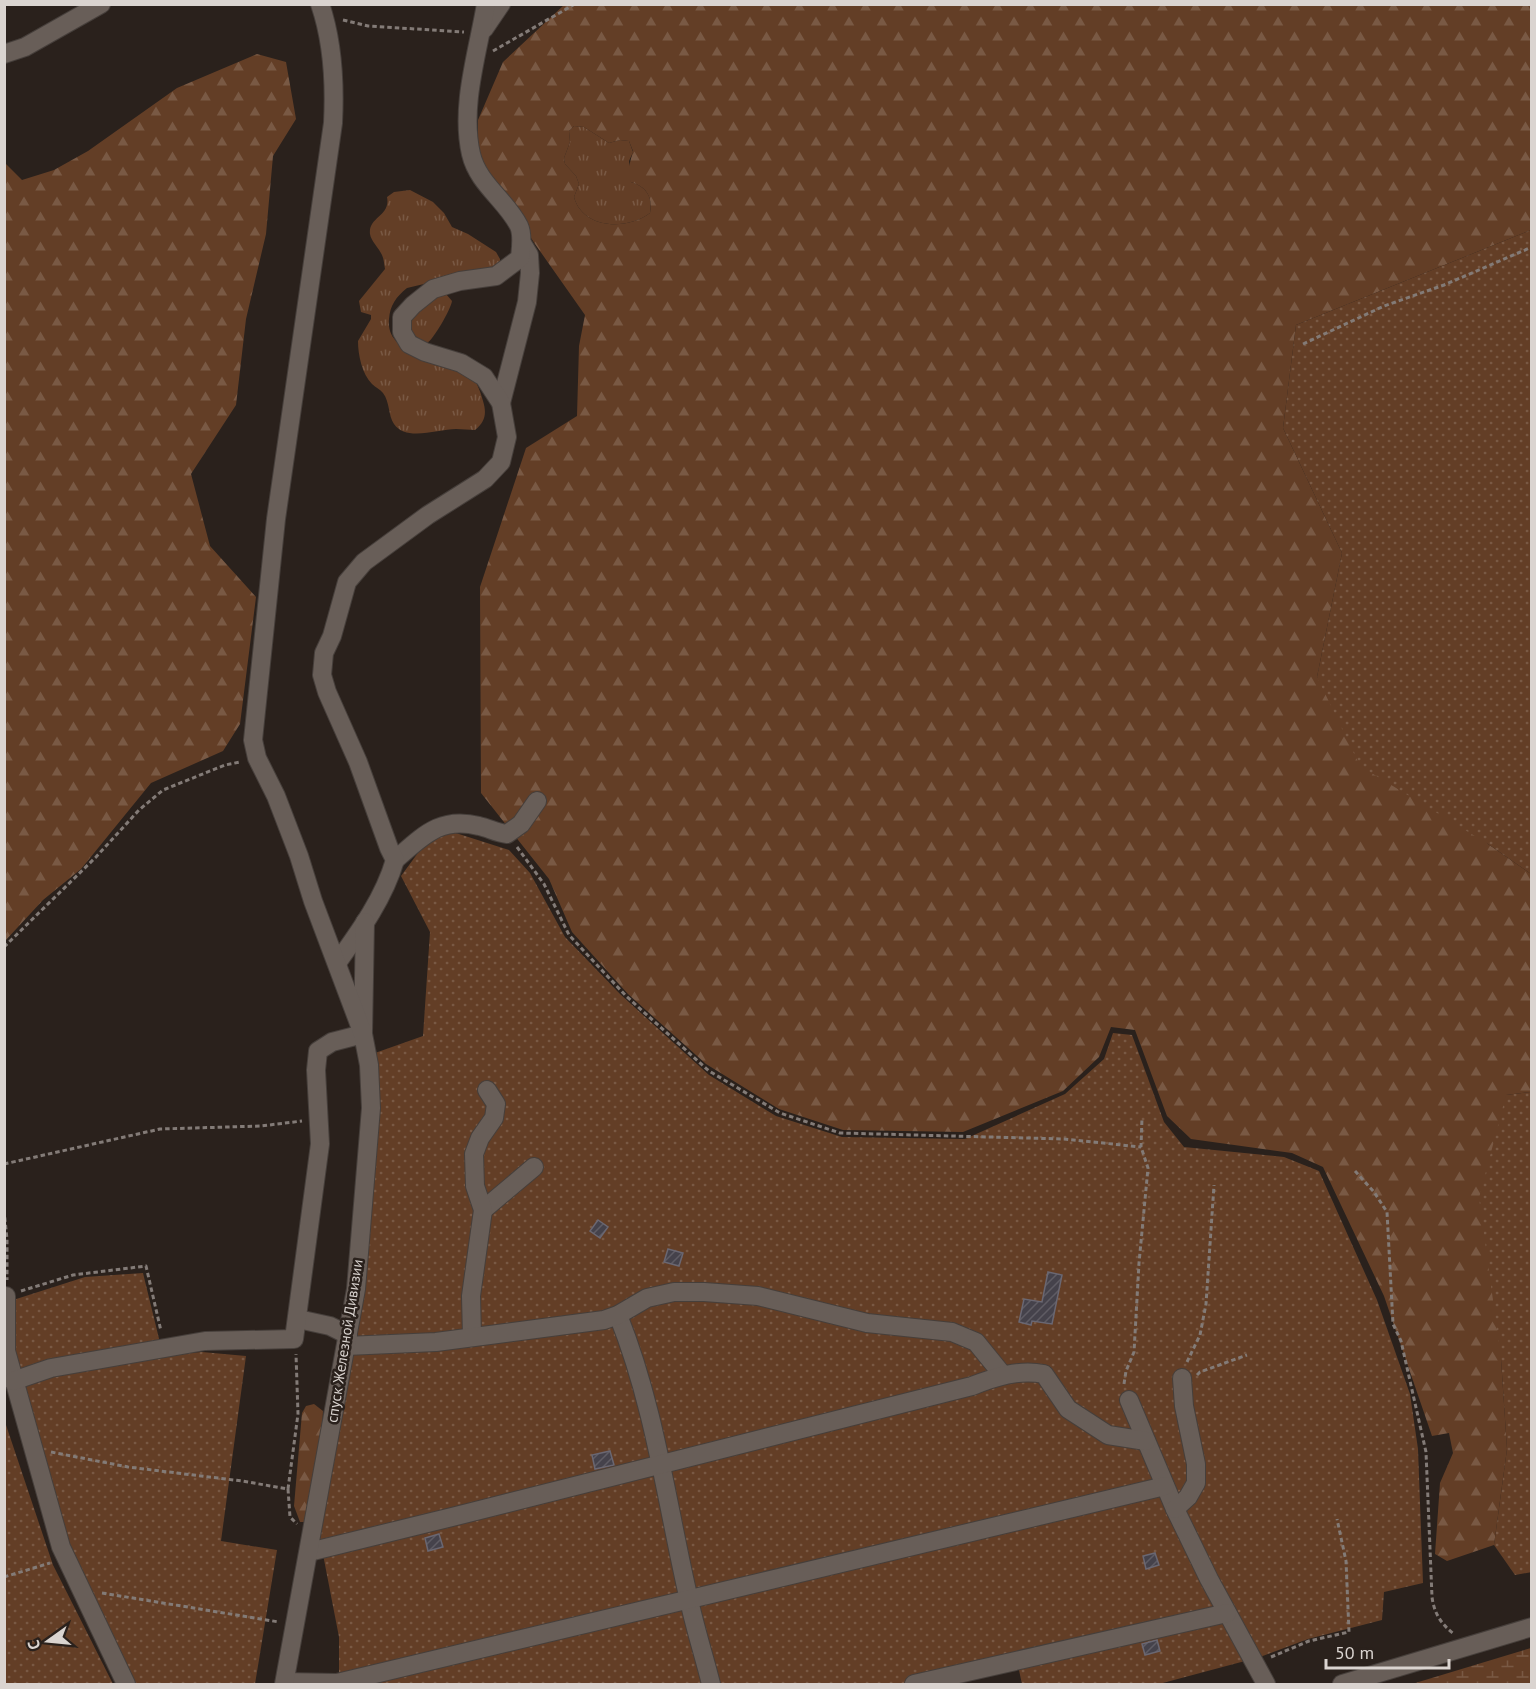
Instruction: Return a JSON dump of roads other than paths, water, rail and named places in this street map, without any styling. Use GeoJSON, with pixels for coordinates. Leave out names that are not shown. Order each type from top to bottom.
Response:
{"type":"FeatureCollection","features":[{"type":"Feature","properties":{"kind":"street"},"geometry":{"type":"LineString","coordinates":[[4,54],[25,47],[101,4]]}},
{"type":"Feature","properties":{"kind":"street"},"geometry":{"type":"LineString","coordinates":[[395,860],[358,762],[327,692],[322,675],[324,653],[332,636],[347,582],[364,562],[428,515],[485,479],[501,462],[507,437],[501,403],[484,376],[461,363],[425,352],[409,344],[402,332],[402,317],[433,289],[460,281],[496,276],[520,258],[519,227],[478,172],[471,154],[467,121],[486,4]]}},
{"type":"Feature","properties":{"kind":"street"},"geometry":{"type":"LineString","coordinates":[[481,33],[501,4]]}},
{"type":"Feature","properties":{"kind":"street","name":"спуск Железной Дивизии"},"geometry":{"type":"LineString","coordinates":[[284,1683],[356,1289],[371,1108],[369,1065],[363,1034],[276,796],[257,759],[253,740],[276,519],[333,123],[335,82],[322,10]]}},
{"type":"Feature","properties":{"kind":"street"},"geometry":{"type":"LineString","coordinates":[[501,403],[527,302],[531,273],[529,255],[521,243]]}},
{"type":"Feature","properties":{"kind":"street"},"geometry":{"type":"LineString","coordinates":[[338,963],[390,879],[395,860],[426,834],[446,824],[460,822],[507,834],[521,824],[537,801]]}},
{"type":"Feature","properties":{"kind":"street"},"geometry":{"type":"LineString","coordinates":[[14,1381],[51,1368],[205,1341],[294,1339],[320,1144],[316,1070],[318,1051],[332,1042],[363,1034],[365,922]]}},
{"type":"Feature","properties":{"kind":"street"},"geometry":{"type":"LineString","coordinates":[[472,1336],[471,1296],[483,1210],[475,1186],[474,1154],[480,1138],[494,1118],[496,1104],[487,1090]]}},
{"type":"Feature","properties":{"kind":"street"},"geometry":{"type":"LineString","coordinates":[[483,1210],[534,1167]]}},
{"type":"Feature","properties":{"kind":"street"},"geometry":{"type":"LineString","coordinates":[[298,1319],[330,1326],[347,1341],[436,1342],[604,1320],[618,1315],[647,1298],[674,1292],[758,1296],[867,1323],[952,1332],[976,1342],[1002,1374]]}},
{"type":"Feature","properties":{"kind":"street"},"geometry":{"type":"LineString","coordinates":[[6,1296],[6,1351],[61,1547],[126,1684]]}},
{"type":"Feature","properties":{"kind":"street"},"geometry":{"type":"LineString","coordinates":[[618,1315],[631,1349],[662,1465],[689,1600],[711,1684]]}},
{"type":"Feature","properties":{"kind":"street"},"geometry":{"type":"LineString","coordinates":[[309,1552],[972,1386],[1002,1374],[1034,1372],[1044,1374],[1068,1409],[1108,1435],[1146,1441]]}},
{"type":"Feature","properties":{"kind":"street"},"geometry":{"type":"LineString","coordinates":[[1175,1509],[1188,1497],[1197,1483],[1196,1464],[1184,1406],[1182,1383]]}},
{"type":"Feature","properties":{"kind":"street"},"geometry":{"type":"LineString","coordinates":[[1129,1400],[1175,1509],[1227,1613],[1266,1684]]}},
{"type":"Feature","properties":{"kind":"street"},"geometry":{"type":"LineString","coordinates":[[284,1683],[337,1683],[1165,1486]]}},
{"type":"Feature","properties":{"kind":"street"},"geometry":{"type":"LineString","coordinates":[[914,1684],[1227,1613]]}},
{"type":"Feature","properties":{"kind":"street"},"geometry":{"type":"LineString","coordinates":[[1342,1684],[1532,1627]]}}]}
